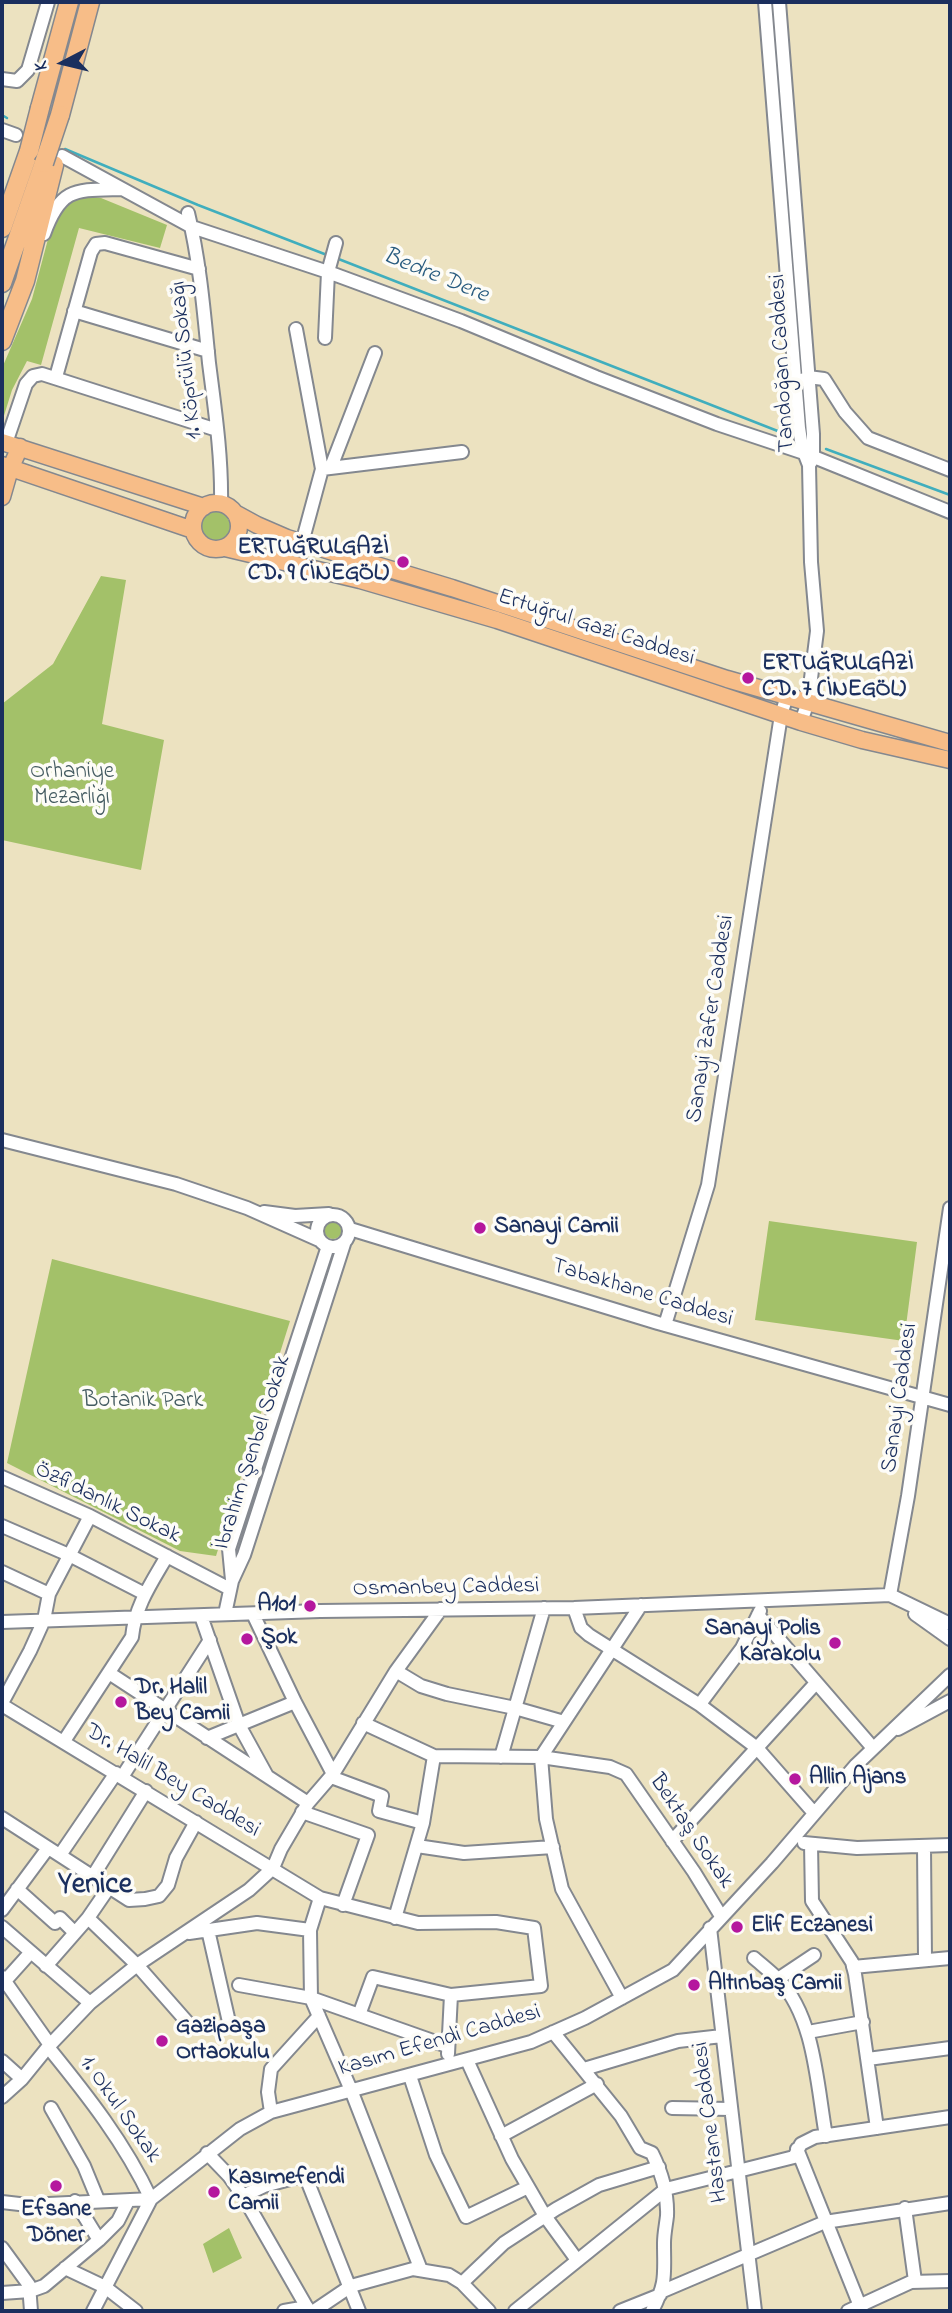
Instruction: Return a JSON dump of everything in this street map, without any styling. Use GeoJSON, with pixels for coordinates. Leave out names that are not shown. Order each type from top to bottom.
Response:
{"type":"FeatureCollection","features":[{"type":"Feature","properties":{"kind":"highway"},"geometry":{"type":"LineString","coordinates":[[2,194],[36,107],[67,2]]}},
{"type":"Feature","properties":{"kind":"highway"},"geometry":{"type":"LineString","coordinates":[[2,341],[27,273],[90,2]]}},
{"type":"Feature","properties":{"kind":"highway"},"geometry":{"type":"LineString","coordinates":[[2,228],[22,144]]}},
{"type":"Feature","properties":{"kind":"highway"},"geometry":{"type":"LineString","coordinates":[[2,282],[53,161]]}},
{"type":"Feature","properties":{"kind":"main road"},"geometry":{"type":"LineString","coordinates":[[2,497],[7,446],[204,507],[221,504],[239,519],[236,540],[225,548],[218,550],[205,547],[195,537],[195,517],[204,507]]}},
{"type":"Feature","properties":{"kind":"main road"},"geometry":{"type":"LineString","coordinates":[[6,467],[193,530]]}},
{"type":"Feature","properties":{"kind":"main road","name":"Ertuğrul Gazi Caddesi"},"geometry":{"type":"LineString","coordinates":[[235,513],[264,528],[302,542],[787,696],[950,743]]}},
{"type":"Feature","properties":{"kind":"main road","name":"Ertuğrul Gazi Caddesi"},"geometry":{"type":"LineString","coordinates":[[225,548],[346,577],[497,620],[801,722],[862,740],[950,760]]}},
{"type":"Feature","properties":{"kind":"street"},"geometry":{"type":"LineString","coordinates":[[2,79],[17,81],[28,70],[48,2]]}},
{"type":"Feature","properties":{"kind":"street","name":"Tandoğan Caddesi"},"geometry":{"type":"LineString","coordinates":[[765,2],[796,384],[809,458]]}},
{"type":"Feature","properties":{"kind":"street","name":"Tandoğan Caddesi"},"geometry":{"type":"LineString","coordinates":[[779,2],[808,377],[809,458]]}},
{"type":"Feature","properties":{"kind":"street"},"geometry":{"type":"LineString","coordinates":[[2,130],[22,144]]}},
{"type":"Feature","properties":{"kind":"street"},"geometry":{"type":"LineString","coordinates":[[53,161],[121,188],[192,227],[329,269],[704,419],[950,512]]}},
{"type":"Feature","properties":{"kind":"street"},"geometry":{"type":"LineString","coordinates":[[27,273],[34,262],[52,210],[62,200],[81,191],[121,188]]}},
{"type":"Feature","properties":{"kind":"street","name":"1. Köprülü Sokağı"},"geometry":{"type":"LineString","coordinates":[[188,213],[199,269],[217,430],[221,504]]}},
{"type":"Feature","properties":{"kind":"street"},"geometry":{"type":"LineString","coordinates":[[56,377],[91,252],[96,244],[105,243],[199,269]]}},
{"type":"Feature","properties":{"kind":"street"},"geometry":{"type":"LineString","coordinates":[[325,338],[329,269],[335,243]]}},
{"type":"Feature","properties":{"kind":"street"},"geometry":{"type":"LineString","coordinates":[[74,312],[208,351]]}},
{"type":"Feature","properties":{"kind":"street"},"geometry":{"type":"LineString","coordinates":[[296,329],[327,468]]}},
{"type":"Feature","properties":{"kind":"street"},"geometry":{"type":"LineString","coordinates":[[302,542],[327,468],[375,353]]}},
{"type":"Feature","properties":{"kind":"street"},"geometry":{"type":"LineString","coordinates":[[7,446],[26,384],[37,374],[56,377],[217,430]]}},
{"type":"Feature","properties":{"kind":"street"},"geometry":{"type":"LineString","coordinates":[[796,384],[808,377],[824,379],[845,412],[868,438],[950,470]]}},
{"type":"Feature","properties":{"kind":"street"},"geometry":{"type":"LineString","coordinates":[[327,468],[461,452]]}},
{"type":"Feature","properties":{"kind":"street"},"geometry":{"type":"LineString","coordinates":[[801,722],[808,702],[817,631],[811,562],[809,458]]}},
{"type":"Feature","properties":{"kind":"street","name":"Sanayi Zafer Caddesi"},"geometry":{"type":"LineString","coordinates":[[666,1325],[708,1185],[781,715],[787,696]]}},
{"type":"Feature","properties":{"kind":"street"},"geometry":{"type":"LineString","coordinates":[[2,1140],[176,1184],[247,1208],[333,1247],[348,1240],[349,1223],[341,1216],[295,1216],[247,1208]]}},
{"type":"Feature","properties":{"kind":"street","name":"Sanayi Caddesi"},"geometry":{"type":"LineString","coordinates":[[890,1595],[908,1496],[950,1208]]}},
{"type":"Feature","properties":{"kind":"street"},"geometry":{"type":"LineString","coordinates":[[324,1243],[317,1234],[319,1223],[331,1214]]}},
{"type":"Feature","properties":{"kind":"street","name":"Tabakhane Caddesi"},"geometry":{"type":"LineString","coordinates":[[350,1229],[666,1325],[950,1405]]}},
{"type":"Feature","properties":{"kind":"street","name":"İbrahim Şenbel Sokak"},"geometry":{"type":"LineString","coordinates":[[231,1585],[229,1549],[272,1419],[324,1243]]}},
{"type":"Feature","properties":{"kind":"street","name":"İbrahim Şenbel Sokak"},"geometry":{"type":"LineString","coordinates":[[231,1585],[244,1555],[344,1244]]}},
{"type":"Feature","properties":{"kind":"street"},"geometry":{"type":"LineString","coordinates":[[272,1419],[286,1424]]}},
{"type":"Feature","properties":{"kind":"street","name":"Özfidanlık Sokak"},"geometry":{"type":"LineString","coordinates":[[2,1477],[90,1516],[231,1585]]}},
{"type":"Feature","properties":{"kind":"street"},"geometry":{"type":"LineString","coordinates":[[2,1704],[44,1620],[49,1594],[90,1516]]}},
{"type":"Feature","properties":{"kind":"street"},"geometry":{"type":"LineString","coordinates":[[2,1526],[69,1555],[145,1594]]}},
{"type":"Feature","properties":{"kind":"street"},"geometry":{"type":"LineString","coordinates":[[64,1741],[132,1637],[134,1618],[167,1556]]}},
{"type":"Feature","properties":{"kind":"street"},"geometry":{"type":"LineString","coordinates":[[2,1572],[49,1594]]}},
{"type":"Feature","properties":{"kind":"street"},"geometry":{"type":"LineString","coordinates":[[225,1614],[231,1585]]}},
{"type":"Feature","properties":{"kind":"street"},"geometry":{"type":"LineString","coordinates":[[890,1595],[950,1639]]}},
{"type":"Feature","properties":{"kind":"street","name":"Osmanbey Caddesi"},"geometry":{"type":"LineString","coordinates":[[2,1622],[225,1614],[574,1608],[890,1595],[950,1624]]}},
{"type":"Feature","properties":{"kind":"street"},"geometry":{"type":"LineString","coordinates":[[699,1704],[742,1648],[764,1600]]}},
{"type":"Feature","properties":{"kind":"street"},"geometry":{"type":"LineString","coordinates":[[622,1998],[562,1889],[546,1819],[541,1757],[641,1605]]}},
{"type":"Feature","properties":{"kind":"street"},"geometry":{"type":"LineString","coordinates":[[501,1757],[544,1608]]}},
{"type":"Feature","properties":{"kind":"street"},"geometry":{"type":"LineString","coordinates":[[574,1608],[581,1628],[699,1704],[757,1748],[814,1813]]}},
{"type":"Feature","properties":{"kind":"street"},"geometry":{"type":"LineString","coordinates":[[2,2097],[22,2079],[90,2003],[136,1965],[248,1890],[273,1868],[305,1807],[332,1775],[396,1671],[441,1609]]}},
{"type":"Feature","properties":{"kind":"street"},"geometry":{"type":"LineString","coordinates":[[253,1614],[332,1775],[382,1797],[379,1811],[423,1823]]}},
{"type":"Feature","properties":{"kind":"street"},"geometry":{"type":"LineString","coordinates":[[758,1615],[873,1748]]}},
{"type":"Feature","properties":{"kind":"street"},"geometry":{"type":"LineString","coordinates":[[201,1616],[239,1725],[267,1776]]}},
{"type":"Feature","properties":{"kind":"street"},"geometry":{"type":"LineString","coordinates":[[60,1855],[119,1775],[209,1640]]}},
{"type":"Feature","properties":{"kind":"street"},"geometry":{"type":"LineString","coordinates":[[396,1671],[421,1686],[447,1694],[515,1708],[564,1722]]}},
{"type":"Feature","properties":{"kind":"street"},"geometry":{"type":"LineString","coordinates":[[109,1673],[267,1776],[305,1807],[368,1835],[343,1905]]}},
{"type":"Feature","properties":{"kind":"street","name":"Kasım Efendi Caddesi"},"geometry":{"type":"LineString","coordinates":[[151,2199],[240,2129],[271,2112],[531,2042],[673,1970],[873,1748],[950,1675]]}},
{"type":"Feature","properties":{"kind":"street"},"geometry":{"type":"LineString","coordinates":[[672,1840],[816,1683]]}},
{"type":"Feature","properties":{"kind":"street","name":"Kasım Efendi Caddesi"},"geometry":{"type":"LineString","coordinates":[[886,1735],[950,1701]]}},
{"type":"Feature","properties":{"kind":"street"},"geometry":{"type":"LineString","coordinates":[[207,1738],[295,1702]]}},
{"type":"Feature","properties":{"kind":"street","name":"Dr. Halil Bey Caddesi"},"geometry":{"type":"LineString","coordinates":[[2,1704],[320,1898],[418,1923],[513,1923],[534,1928],[541,1986],[451,1995]]}},
{"type":"Feature","properties":{"kind":"street"},"geometry":{"type":"LineString","coordinates":[[363,1723],[434,1756],[423,1823],[395,1918]]}},
{"type":"Feature","properties":{"kind":"street","name":"Bektaş Sokak"},"geometry":{"type":"LineString","coordinates":[[434,1756],[541,1757],[610,1767],[626,1774],[721,1916]]}},
{"type":"Feature","properties":{"kind":"street"},"geometry":{"type":"LineString","coordinates":[[93,1875],[146,1791]]}},
{"type":"Feature","properties":{"kind":"street"},"geometry":{"type":"LineString","coordinates":[[2,1818],[129,1900],[159,1896],[168,1885],[176,1858],[196,1822]]}},
{"type":"Feature","properties":{"kind":"street"},"geometry":{"type":"LineString","coordinates":[[792,1839],[811,1844],[857,1848],[950,1845]]}},
{"type":"Feature","properties":{"kind":"street"},"geometry":{"type":"LineString","coordinates":[[811,1844],[812,1901],[840,1942],[853,1967],[877,2128]]}},
{"type":"Feature","properties":{"kind":"street"},"geometry":{"type":"LineString","coordinates":[[417,1846],[464,1853],[553,1847]]}},
{"type":"Feature","properties":{"kind":"street"},"geometry":{"type":"LineString","coordinates":[[923,1847],[925,1959]]}},
{"type":"Feature","properties":{"kind":"street"},"geometry":{"type":"LineString","coordinates":[[2,1910],[48,1848]]}},
{"type":"Feature","properties":{"kind":"street"},"geometry":{"type":"LineString","coordinates":[[47,1965],[88,1918],[110,1886]]}},
{"type":"Feature","properties":{"kind":"street"},"geometry":{"type":"LineString","coordinates":[[17,1889],[55,1923],[60,1919],[75,1933]]}},
{"type":"Feature","properties":{"kind":"street"},"geometry":{"type":"LineString","coordinates":[[320,1898],[310,1930],[312,1997],[421,2270]]}},
{"type":"Feature","properties":{"kind":"street"},"geometry":{"type":"LineString","coordinates":[[88,1918],[136,1965],[188,2023]]}},
{"type":"Feature","properties":{"kind":"street"},"geometry":{"type":"LineString","coordinates":[[185,1933],[257,1923],[310,1930]]}},
{"type":"Feature","properties":{"kind":"street"},"geometry":{"type":"LineString","coordinates":[[2,1927],[90,2003]]}},
{"type":"Feature","properties":{"kind":"street","name":"Hastane Caddesi"},"geometry":{"type":"LineString","coordinates":[[710,1928],[755,2311]]}},
{"type":"Feature","properties":{"kind":"street"},"geometry":{"type":"LineString","coordinates":[[208,1930],[229,2022]]}},
{"type":"Feature","properties":{"kind":"street"},"geometry":{"type":"LineString","coordinates":[[4,1979],[31,1952]]}},
{"type":"Feature","properties":{"kind":"street"},"geometry":{"type":"LineString","coordinates":[[778,1979],[814,1955]]}},
{"type":"Feature","properties":{"kind":"street"},"geometry":{"type":"LineString","coordinates":[[754,1958],[778,1979],[800,2013],[808,2032],[826,2136]]}},
{"type":"Feature","properties":{"kind":"street"},"geometry":{"type":"LineString","coordinates":[[853,1967],[950,1958]]}},
{"type":"Feature","properties":{"kind":"street"},"geometry":{"type":"LineString","coordinates":[[359,2015],[373,1977],[451,1995],[447,2046],[450,2065]]}},
{"type":"Feature","properties":{"kind":"street","name":"1. Okul Sokak"},"geometry":{"type":"LineString","coordinates":[[4,1979],[118,2140],[137,2169],[151,2199]]}},
{"type":"Feature","properties":{"kind":"street"},"geometry":{"type":"LineString","coordinates":[[239,1985],[312,1997],[447,2046]]}},
{"type":"Feature","properties":{"kind":"street"},"geometry":{"type":"LineString","coordinates":[[271,2112],[268,2092],[271,2069],[319,2016]]}},
{"type":"Feature","properties":{"kind":"street"},"geometry":{"type":"LineString","coordinates":[[808,2032],[863,2022]]}},
{"type":"Feature","properties":{"kind":"street"},"geometry":{"type":"LineString","coordinates":[[553,2032],[597,2084],[640,2148],[652,2153],[659,2167],[666,2189],[666,2274],[652,2311]]}},
{"type":"Feature","properties":{"kind":"street"},"geometry":{"type":"LineString","coordinates":[[584,2069],[678,2040],[722,2036]]}},
{"type":"Feature","properties":{"kind":"street"},"geometry":{"type":"LineString","coordinates":[[868,2059],[950,2048]]}},
{"type":"Feature","properties":{"kind":"street"},"geometry":{"type":"LineString","coordinates":[[467,2060],[528,2187],[577,2260]]}},
{"type":"Feature","properties":{"kind":"street"},"geometry":{"type":"LineString","coordinates":[[2,2061],[22,2079]]}},
{"type":"Feature","properties":{"kind":"street"},"geometry":{"type":"LineString","coordinates":[[410,2076],[436,2155],[467,2217],[528,2187]]}},
{"type":"Feature","properties":{"kind":"street"},"geometry":{"type":"LineString","coordinates":[[502,2136],[597,2084]]}},
{"type":"Feature","properties":{"kind":"street"},"geometry":{"type":"LineString","coordinates":[[51,2108],[84,2166],[97,2200]]}},
{"type":"Feature","properties":{"kind":"street"},"geometry":{"type":"LineString","coordinates":[[672,2108],[731,2109]]}},
{"type":"Feature","properties":{"kind":"street"},"geometry":{"type":"LineString","coordinates":[[515,2311],[666,2189],[794,2157],[797,2149],[808,2140],[950,2117]]}},
{"type":"Feature","properties":{"kind":"street"},"geometry":{"type":"LineString","coordinates":[[797,2149],[856,2309],[915,2281],[950,2281]]}},
{"type":"Feature","properties":{"kind":"street"},"geometry":{"type":"LineString","coordinates":[[207,2153],[229,2176],[243,2196],[310,2310]]}},
{"type":"Feature","properties":{"kind":"street"},"geometry":{"type":"LineString","coordinates":[[463,2283],[504,2244],[545,2216],[599,2185],[659,2167]]}},
{"type":"Feature","properties":{"kind":"street"},"geometry":{"type":"LineString","coordinates":[[243,2196],[264,2186],[305,2175],[359,2311]]}},
{"type":"Feature","properties":{"kind":"street"},"geometry":{"type":"LineString","coordinates":[[2,2202],[28,2204],[151,2199]]}},
{"type":"Feature","properties":{"kind":"street"},"geometry":{"type":"LineString","coordinates":[[93,2311],[151,2199]]}},
{"type":"Feature","properties":{"kind":"street"},"geometry":{"type":"LineString","coordinates":[[75,2201],[99,2240]]}},
{"type":"Feature","properties":{"kind":"street"},"geometry":{"type":"LineString","coordinates":[[2,2293],[30,2291],[44,2286],[118,2221],[128,2201]]}},
{"type":"Feature","properties":{"kind":"street"},"geometry":{"type":"LineString","coordinates":[[620,2311],[825,2222],[950,2203]]}},
{"type":"Feature","properties":{"kind":"street"},"geometry":{"type":"LineString","coordinates":[[905,2208],[915,2281]]}},
{"type":"Feature","properties":{"kind":"street"},"geometry":{"type":"LineString","coordinates":[[2,2248],[22,2274],[30,2291],[32,2311]]}},
{"type":"Feature","properties":{"kind":"street"},"geometry":{"type":"LineString","coordinates":[[65,2268],[105,2287],[136,2311]]}},
{"type":"Feature","properties":{"kind":"street"},"geometry":{"type":"LineString","coordinates":[[284,2311],[310,2310],[351,2286],[413,2269],[449,2275],[463,2283],[489,2311]]}},
{"type":"Feature","properties":{"kind":"green space"},"geometry":{"type":"Polygon","coordinates":[[[778,106],[782,106],[792,239],[788,239],[778,106]]]}},
{"type":"Feature","properties":{"kind":"green space"},"geometry":{"type":"Polygon","coordinates":[[[85,196],[101,198],[167,225],[160,248],[79,228],[41,365],[27,361],[12,390],[2,422],[2,368],[32,299],[55,213],[70,202],[85,196]]]}},
{"type":"Feature","properties":{"kind":"green space"},"geometry":{"type":"Polygon","coordinates":[[[215,511],[226,515],[230,526],[226,537],[215,541],[204,537],[200,526],[204,515],[215,511]]]}},
{"type":"Feature","properties":{"kind":"green space","name":"Orhaniye Mezarlığı"},"geometry":{"type":"Polygon","coordinates":[[[101,576],[126,580],[102,724],[164,740],[141,870],[2,840],[2,704],[53,664],[101,576]]]}},
{"type":"Feature","properties":{"kind":"green space"},"geometry":{"type":"Polygon","coordinates":[[[333,1221],[339,1224],[342,1230],[339,1236],[333,1239],[327,1236],[324,1230],[327,1224],[333,1221]]]}},
{"type":"Feature","properties":{"kind":"green space"},"geometry":{"type":"Polygon","coordinates":[[[769,1221],[917,1242],[904,1341],[755,1320],[769,1221]]]}},
{"type":"Feature","properties":{"kind":"green space","name":"Botanik Park"},"geometry":{"type":"Polygon","coordinates":[[[52,1259],[290,1321],[216,1556],[180,1551],[7,1463],[52,1259]]]}},
{"type":"Feature","properties":{"kind":"green space"},"geometry":{"type":"Polygon","coordinates":[[[229,2228],[242,2258],[213,2273],[203,2244],[229,2228]]]}},
{"type":"Feature","properties":{"kind":"waterway","name":"Bedre Dere"},"geometry":{"type":"LineString","coordinates":[[2,115],[7,118]]}},
{"type":"Feature","properties":{"kind":"waterway","name":"Bedre Dere"},"geometry":{"type":"LineString","coordinates":[[65,149],[327,255]]}},
{"type":"Feature","properties":{"kind":"waterway","name":"Bedre Dere"},"geometry":{"type":"LineString","coordinates":[[336,258],[793,437]]}},
{"type":"Feature","properties":{"kind":"waterway","name":"Bedre Dere"},"geometry":{"type":"LineString","coordinates":[[826,449],[950,495]]}},
{"type":"Feature","properties":{"kind":"place","name":"ERTUĞRULGAZİ CD. 9 (İNEGÖL)"},"geometry":{"type":"Point","coordinates":[403,562]}},
{"type":"Feature","properties":{"kind":"place","name":"ERTUĞRULGAZİ CD. 7 (İNEGÖL)"},"geometry":{"type":"Point","coordinates":[748,678]}},
{"type":"Feature","properties":{"kind":"place","name":"Sanayi Camii"},"geometry":{"type":"Point","coordinates":[480,1228]}},
{"type":"Feature","properties":{"kind":"place","name":"A101"},"geometry":{"type":"Point","coordinates":[310,1606]}},
{"type":"Feature","properties":{"kind":"place","name":"Şok"},"geometry":{"type":"Point","coordinates":[247,1639]}},
{"type":"Feature","properties":{"kind":"place","name":"Sanayi Polis Karakolu"},"geometry":{"type":"Point","coordinates":[835,1643]}},
{"type":"Feature","properties":{"kind":"place","name":"Dr. Halil Bey Camii"},"geometry":{"type":"Point","coordinates":[121,1702]}},
{"type":"Feature","properties":{"kind":"place","name":"Allin Ajans"},"geometry":{"type":"Point","coordinates":[795,1779]}},
{"type":"Feature","properties":{"kind":"place","name":"Elif Eczanesi"},"geometry":{"type":"Point","coordinates":[737,1927]}},
{"type":"Feature","properties":{"kind":"place","name":"Altınbaş Camii"},"geometry":{"type":"Point","coordinates":[694,1985]}},
{"type":"Feature","properties":{"kind":"place","name":"Gazipaşa Ortaokulu"},"geometry":{"type":"Point","coordinates":[162,2041]}},
{"type":"Feature","properties":{"kind":"place","name":"Efsane Döner"},"geometry":{"type":"Point","coordinates":[56,2186]}},
{"type":"Feature","properties":{"kind":"place","name":"Kasımefendi Camii"},"geometry":{"type":"Point","coordinates":[214,2192]}},
{"type":"Feature","properties":{"kind":"district","name":"Yenice"},"geometry":{"type":"Point","coordinates":[95,1887]}}]}
